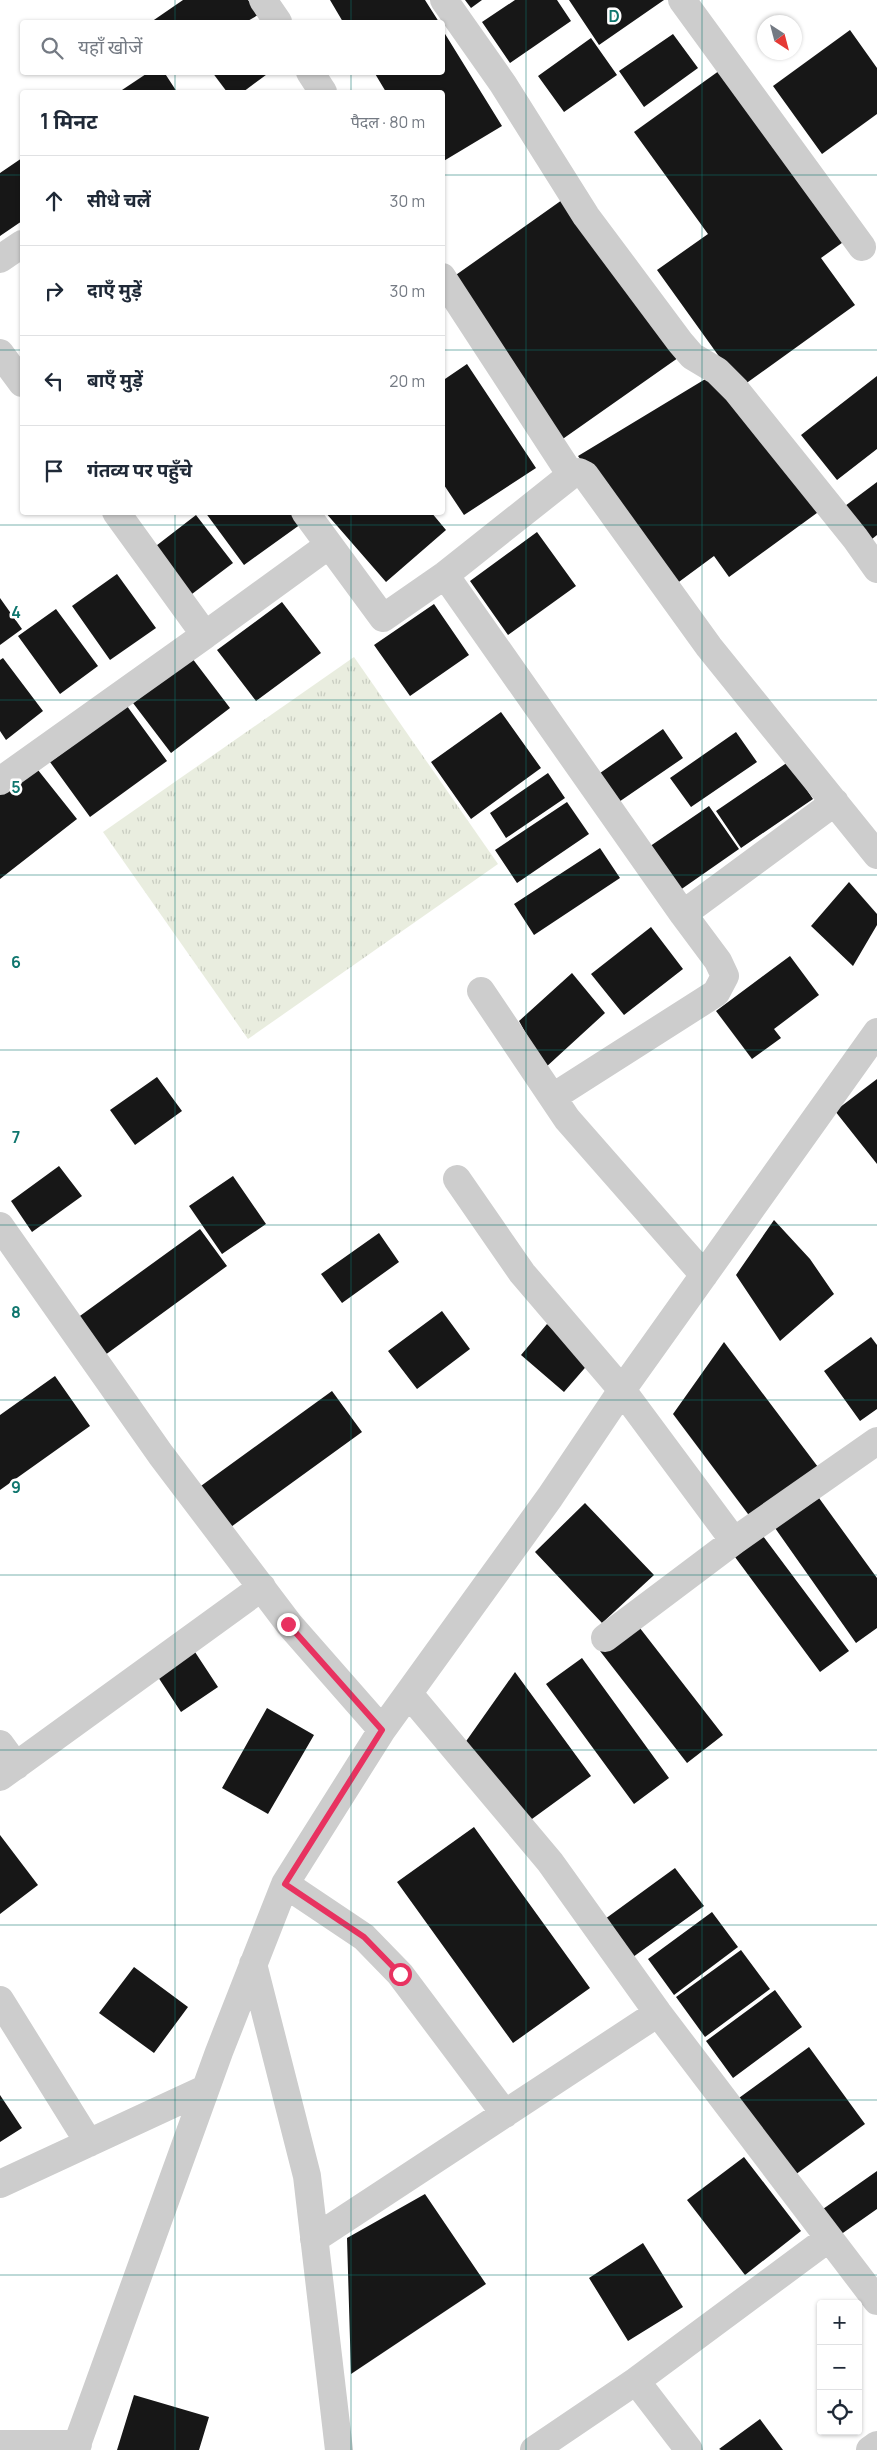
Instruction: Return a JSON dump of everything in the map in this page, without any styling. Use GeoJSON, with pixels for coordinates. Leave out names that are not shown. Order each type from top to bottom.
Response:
{"type":"FeatureCollection","features":[{"type":"Feature","properties":{"kind":"street"},"geometry":{"type":"LineString","coordinates":[[263,0],[277,20]]}},
{"type":"Feature","properties":{"kind":"street"},"geometry":{"type":"LineString","coordinates":[[444,0],[503,84],[586,216],[680,342],[692,356],[717,371],[736,390],[855,538],[877,569]]}},
{"type":"Feature","properties":{"kind":"street"},"geometry":{"type":"LineString","coordinates":[[682,0],[862,247]]}},
{"type":"Feature","properties":{"kind":"street"},"geometry":{"type":"LineString","coordinates":[[312,75],[322,90]]}},
{"type":"Feature","properties":{"kind":"street"},"geometry":{"type":"LineString","coordinates":[[0,259],[20,245]]}},
{"type":"Feature","properties":{"kind":"street"},"geometry":{"type":"LineString","coordinates":[[445,282],[571,475]]}},
{"type":"Feature","properties":{"kind":"street"},"geometry":{"type":"LineString","coordinates":[[0,352],[20,381]]}},
{"type":"Feature","properties":{"kind":"street"},"geometry":{"type":"LineString","coordinates":[[307,515],[383,618],[445,575],[571,475],[579,472],[585,475],[709,647],[877,855]]}},
{"type":"Feature","properties":{"kind":"street"},"geometry":{"type":"LineString","coordinates":[[118,515],[205,635]]}},
{"type":"Feature","properties":{"kind":"street"},"geometry":{"type":"LineString","coordinates":[[0,780],[329,545]]}},
{"type":"Feature","properties":{"kind":"street"},"geometry":{"type":"LineString","coordinates":[[445,575],[682,914],[718,961],[725,976],[716,993],[553,1097]]}},
{"type":"Feature","properties":{"kind":"street"},"geometry":{"type":"LineString","coordinates":[[682,914],[835,802]]}},
{"type":"Feature","properties":{"kind":"street"},"geometry":{"type":"LineString","coordinates":[[481,991],[553,1097],[593,1150],[704,1274]]}},
{"type":"Feature","properties":{"kind":"street"},"geometry":{"type":"LineString","coordinates":[[0,2444],[76,2447],[205,2089],[285,1884],[382,1730],[550,1497],[622,1390],[877,1032]]}},
{"type":"Feature","properties":{"kind":"street"},"geometry":{"type":"LineString","coordinates":[[457,1179],[522,1273],[622,1390],[734,1542]]}},
{"type":"Feature","properties":{"kind":"street"},"geometry":{"type":"LineString","coordinates":[[0,1226],[161,1455],[288,1624],[382,1730]]}},
{"type":"Feature","properties":{"kind":"street"},"geometry":{"type":"LineString","coordinates":[[605,1638],[734,1542],[877,1441]]}},
{"type":"Feature","properties":{"kind":"street"},"geometry":{"type":"LineString","coordinates":[[0,1744],[8,1772],[262,1587]]}},
{"type":"Feature","properties":{"kind":"street"},"geometry":{"type":"LineString","coordinates":[[408,1694],[550,1862],[658,2013],[877,2301]]}},
{"type":"Feature","properties":{"kind":"street"},"geometry":{"type":"LineString","coordinates":[[285,1884],[364,1937],[400,1974],[505,2114]]}},
{"type":"Feature","properties":{"kind":"street"},"geometry":{"type":"LineString","coordinates":[[253,1964],[307,2176],[339,2450]]}},
{"type":"Feature","properties":{"kind":"street"},"geometry":{"type":"LineString","coordinates":[[0,2000],[89,2143]]}},
{"type":"Feature","properties":{"kind":"street"},"geometry":{"type":"LineString","coordinates":[[314,2239],[658,2013]]}},
{"type":"Feature","properties":{"kind":"street"},"geometry":{"type":"LineString","coordinates":[[0,2184],[205,2089]]}},
{"type":"Feature","properties":{"kind":"street"},"geometry":{"type":"LineString","coordinates":[[534,2450],[636,2381],[829,2238]]}},
{"type":"Feature","properties":{"kind":"street"},"geometry":{"type":"LineString","coordinates":[[636,2381],[689,2450]]}},
{"type":"Feature","properties":{"kind":"street"},"geometry":{"type":"LineString","coordinates":[[870,2450],[877,2445]]}},
{"type":"Feature","properties":{"kind":"green space"},"geometry":{"type":"Polygon","coordinates":[[[354,657],[498,864],[248,1039],[103,832],[354,657]]]}},
{"type":"Feature","properties":{"kind":"building"},"geometry":{"type":"Polygon","coordinates":[[[183,0],[248,0],[258,15],[249,20],[154,20],[183,0]]]}},
{"type":"Feature","properties":{"kind":"building"},"geometry":{"type":"Polygon","coordinates":[[[330,0],[425,0],[438,20],[342,20],[330,0]]]}},
{"type":"Feature","properties":{"kind":"building"},"geometry":{"type":"Polygon","coordinates":[[[465,0],[482,0],[471,8],[465,0]]]}},
{"type":"Feature","properties":{"kind":"building"},"geometry":{"type":"Polygon","coordinates":[[[515,0],[557,0],[571,21],[510,63],[482,22],[515,0]]]}},
{"type":"Feature","properties":{"kind":"building"},"geometry":{"type":"Polygon","coordinates":[[[569,0],[664,0],[599,45],[569,0]]]}},
{"type":"Feature","properties":{"kind":"building"},"geometry":{"type":"Polygon","coordinates":[[[850,30],[877,68],[877,114],[822,154],[773,86],[850,30]]]}},
{"type":"Feature","properties":{"kind":"building"},"geometry":{"type":"Polygon","coordinates":[[[445,34],[502,126],[445,160],[445,90],[385,90],[376,75],[445,75],[445,34]]]}},
{"type":"Feature","properties":{"kind":"building"},"geometry":{"type":"Polygon","coordinates":[[[673,34],[698,68],[644,107],[619,71],[673,34]]]}},
{"type":"Feature","properties":{"kind":"building"},"geometry":{"type":"Polygon","coordinates":[[[591,38],[617,75],[564,112],[538,76],[591,38]]]}},
{"type":"Feature","properties":{"kind":"building"},"geometry":{"type":"Polygon","coordinates":[[[723,68],[846,240],[821,258],[855,305],[741,387],[657,270],[708,234],[634,132],[723,68]]]}},
{"type":"Feature","properties":{"kind":"building"},"geometry":{"type":"Polygon","coordinates":[[[144,75],[166,75],[176,90],[122,90],[144,75]]]}},
{"type":"Feature","properties":{"kind":"building"},"geometry":{"type":"Polygon","coordinates":[[[214,75],[266,75],[246,90],[226,90],[214,75]]]}},
{"type":"Feature","properties":{"kind":"building"},"geometry":{"type":"Polygon","coordinates":[[[20,159],[20,222],[0,236],[0,173],[20,159]]]}},
{"type":"Feature","properties":{"kind":"building"},"geometry":{"type":"Polygon","coordinates":[[[562,200],[685,353],[557,443],[453,277],[562,200]]]}},
{"type":"Feature","properties":{"kind":"building"},"geometry":{"type":"Polygon","coordinates":[[[467,364],[536,468],[464,515],[445,486],[445,379],[467,364]]]}},
{"type":"Feature","properties":{"kind":"building"},"geometry":{"type":"Polygon","coordinates":[[[712,375],[821,510],[729,577],[714,556],[672,587],[578,456],[712,375]]]}},
{"type":"Feature","properties":{"kind":"building"},"geometry":{"type":"Polygon","coordinates":[[[877,376],[877,449],[837,480],[801,435],[877,376]]]}},
{"type":"Feature","properties":{"kind":"building"},"geometry":{"type":"Polygon","coordinates":[[[877,482],[877,535],[872,539],[845,506],[877,482]]]}},
{"type":"Feature","properties":{"kind":"building"},"geometry":{"type":"Polygon","coordinates":[[[196,515],[233,563],[188,597],[152,549],[196,515]]]}},
{"type":"Feature","properties":{"kind":"building"},"geometry":{"type":"Polygon","coordinates":[[[207,515],[295,515],[301,524],[244,565],[207,515]]]}},
{"type":"Feature","properties":{"kind":"building"},"geometry":{"type":"Polygon","coordinates":[[[328,515],[434,515],[446,530],[386,582],[328,515]]]}},
{"type":"Feature","properties":{"kind":"building"},"geometry":{"type":"Polygon","coordinates":[[[537,532],[576,586],[508,635],[470,581],[537,532]]]}},
{"type":"Feature","properties":{"kind":"building"},"geometry":{"type":"Polygon","coordinates":[[[117,574],[156,628],[110,660],[72,606],[117,574]]]}},
{"type":"Feature","properties":{"kind":"building"},"geometry":{"type":"Polygon","coordinates":[[[0,598],[22,629],[0,645],[0,598]]]}},
{"type":"Feature","properties":{"kind":"building"},"geometry":{"type":"Polygon","coordinates":[[[282,602],[321,653],[256,701],[217,650],[282,602]]]}},
{"type":"Feature","properties":{"kind":"building"},"geometry":{"type":"Polygon","coordinates":[[[434,604],[469,655],[410,696],[374,645],[434,604]]]}},
{"type":"Feature","properties":{"kind":"building"},"geometry":{"type":"Polygon","coordinates":[[[56,609],[98,666],[60,694],[18,636],[56,609]]]}},
{"type":"Feature","properties":{"kind":"building"},"geometry":{"type":"Polygon","coordinates":[[[3,658],[43,711],[6,740],[0,731],[0,660],[3,658]]]}},
{"type":"Feature","properties":{"kind":"building"},"geometry":{"type":"Polygon","coordinates":[[[192,658],[230,708],[171,753],[133,703],[192,658]]]}},
{"type":"Feature","properties":{"kind":"building"},"geometry":{"type":"Polygon","coordinates":[[[127,706],[167,761],[90,817],[50,762],[127,706]]]}},
{"type":"Feature","properties":{"kind":"building"},"geometry":{"type":"Polygon","coordinates":[[[501,712],[541,768],[471,819],[431,762],[501,712]]]}},
{"type":"Feature","properties":{"kind":"building"},"geometry":{"type":"Polygon","coordinates":[[[663,729],[683,758],[613,806],[593,778],[663,729]]]}},
{"type":"Feature","properties":{"kind":"building"},"geometry":{"type":"Polygon","coordinates":[[[736,732],[757,762],[691,807],[670,778],[736,732]]]}},
{"type":"Feature","properties":{"kind":"building"},"geometry":{"type":"Polygon","coordinates":[[[788,762],[813,799],[741,848],[716,811],[788,762]]]}},
{"type":"Feature","properties":{"kind":"building"},"geometry":{"type":"Polygon","coordinates":[[[34,765],[77,819],[0,879],[0,792],[34,765]]]}},
{"type":"Feature","properties":{"kind":"building"},"geometry":{"type":"Polygon","coordinates":[[[548,773],[565,798],[506,838],[490,813],[548,773]]]}},
{"type":"Feature","properties":{"kind":"building"},"geometry":{"type":"Polygon","coordinates":[[[567,802],[589,834],[517,883],[495,850],[567,802]]]}},
{"type":"Feature","properties":{"kind":"building"},"geometry":{"type":"Polygon","coordinates":[[[709,806],[739,849],[673,895],[643,851],[709,806]]]}},
{"type":"Feature","properties":{"kind":"building"},"geometry":{"type":"Polygon","coordinates":[[[600,848],[620,878],[534,935],[514,904],[600,848]]]}},
{"type":"Feature","properties":{"kind":"building"},"geometry":{"type":"Polygon","coordinates":[[[849,882],[877,914],[877,925],[853,966],[811,926],[849,882]]]}},
{"type":"Feature","properties":{"kind":"building"},"geometry":{"type":"Polygon","coordinates":[[[651,927],[683,969],[624,1015],[591,974],[651,927]]]}},
{"type":"Feature","properties":{"kind":"building"},"geometry":{"type":"Polygon","coordinates":[[[790,956],[819,995],[774,1029],[781,1038],[752,1059],[716,1011],[790,956]]]}},
{"type":"Feature","properties":{"kind":"building"},"geometry":{"type":"Polygon","coordinates":[[[572,973],[605,1013],[545,1068],[519,1021],[572,973]]]}},
{"type":"Feature","properties":{"kind":"building"},"geometry":{"type":"Polygon","coordinates":[[[157,1077],[182,1111],[135,1145],[110,1110],[157,1077]]]}},
{"type":"Feature","properties":{"kind":"building"},"geometry":{"type":"Polygon","coordinates":[[[877,1079],[877,1164],[835,1111],[877,1079]]]}},
{"type":"Feature","properties":{"kind":"building"},"geometry":{"type":"Polygon","coordinates":[[[59,1166],[82,1196],[32,1232],[11,1201],[59,1166]]]}},
{"type":"Feature","properties":{"kind":"building"},"geometry":{"type":"Polygon","coordinates":[[[233,1176],[266,1224],[222,1254],[189,1206],[233,1176]]]}},
{"type":"Feature","properties":{"kind":"building"},"geometry":{"type":"Polygon","coordinates":[[[774,1220],[810,1259],[834,1294],[780,1341],[736,1275],[774,1220]]]}},
{"type":"Feature","properties":{"kind":"building"},"geometry":{"type":"Polygon","coordinates":[[[200,1229],[227,1266],[101,1358],[73,1321],[200,1229]]]}},
{"type":"Feature","properties":{"kind":"building"},"geometry":{"type":"Polygon","coordinates":[[[379,1233],[399,1262],[342,1303],[321,1274],[379,1233]]]}},
{"type":"Feature","properties":{"kind":"building"},"geometry":{"type":"Polygon","coordinates":[[[442,1311],[470,1349],[417,1389],[388,1351],[442,1311]]]}},
{"type":"Feature","properties":{"kind":"building"},"geometry":{"type":"Polygon","coordinates":[[[547,1324],[590,1362],[564,1392],[521,1355],[547,1324]]]}},
{"type":"Feature","properties":{"kind":"building"},"geometry":{"type":"Polygon","coordinates":[[[871,1337],[877,1345],[877,1409],[860,1421],[824,1371],[871,1337]]]}},
{"type":"Feature","properties":{"kind":"building"},"geometry":{"type":"Polygon","coordinates":[[[724,1342],[818,1467],[751,1518],[673,1414],[724,1342]]]}},
{"type":"Feature","properties":{"kind":"building"},"geometry":{"type":"Polygon","coordinates":[[[55,1376],[90,1426],[0,1490],[0,1415],[55,1376]]]}},
{"type":"Feature","properties":{"kind":"building"},"geometry":{"type":"Polygon","coordinates":[[[332,1391],[362,1432],[224,1532],[194,1491],[332,1391]]]}},
{"type":"Feature","properties":{"kind":"building"},"geometry":{"type":"Polygon","coordinates":[[[819,1498],[877,1578],[877,1628],[856,1643],[775,1528],[819,1498]]]}},
{"type":"Feature","properties":{"kind":"building"},"geometry":{"type":"Polygon","coordinates":[[[585,1503],[654,1575],[602,1623],[535,1552],[585,1503]]]}},
{"type":"Feature","properties":{"kind":"building"},"geometry":{"type":"Polygon","coordinates":[[[763,1536],[849,1651],[820,1672],[735,1557],[763,1536]]]}},
{"type":"Feature","properties":{"kind":"building"},"geometry":{"type":"Polygon","coordinates":[[[636,1623],[723,1735],[687,1763],[600,1651],[636,1623]]]}},
{"type":"Feature","properties":{"kind":"building"},"geometry":{"type":"Polygon","coordinates":[[[195,1652],[218,1687],[181,1712],[158,1677],[195,1652]]]}},
{"type":"Feature","properties":{"kind":"building"},"geometry":{"type":"Polygon","coordinates":[[[582,1658],[669,1778],[634,1804],[546,1684],[582,1658]]]}},
{"type":"Feature","properties":{"kind":"building"},"geometry":{"type":"Polygon","coordinates":[[[515,1672],[591,1776],[521,1827],[462,1747],[515,1672]]]}},
{"type":"Feature","properties":{"kind":"building"},"geometry":{"type":"Polygon","coordinates":[[[267,1708],[314,1735],[268,1814],[222,1788],[267,1708]]]}},
{"type":"Feature","properties":{"kind":"building"},"geometry":{"type":"Polygon","coordinates":[[[474,1827],[590,1988],[513,2043],[397,1882],[474,1827]]]}},
{"type":"Feature","properties":{"kind":"building"},"geometry":{"type":"Polygon","coordinates":[[[0,1835],[38,1885],[0,1914],[0,1835]]]}},
{"type":"Feature","properties":{"kind":"building"},"geometry":{"type":"Polygon","coordinates":[[[675,1868],[704,1906],[633,1957],[605,1919],[675,1868]]]}},
{"type":"Feature","properties":{"kind":"building"},"geometry":{"type":"Polygon","coordinates":[[[712,1912],[738,1947],[674,1995],[648,1959],[712,1912]]]}},
{"type":"Feature","properties":{"kind":"building"},"geometry":{"type":"Polygon","coordinates":[[[741,1950],[770,1989],[705,2037],[676,1997],[741,1950]]]}},
{"type":"Feature","properties":{"kind":"building"},"geometry":{"type":"Polygon","coordinates":[[[134,1967],[188,2007],[154,2053],[99,2013],[134,1967]]]}},
{"type":"Feature","properties":{"kind":"building"},"geometry":{"type":"Polygon","coordinates":[[[775,1990],[802,2027],[733,2078],[706,2041],[775,1990]]]}},
{"type":"Feature","properties":{"kind":"building"},"geometry":{"type":"Polygon","coordinates":[[[809,2047],[865,2124],[788,2180],[732,2103],[809,2047]]]}},
{"type":"Feature","properties":{"kind":"building"},"geometry":{"type":"Polygon","coordinates":[[[0,2095],[22,2128],[0,2142],[0,2095]]]}},
{"type":"Feature","properties":{"kind":"building"},"geometry":{"type":"Polygon","coordinates":[[[744,2157],[801,2231],[745,2275],[687,2200],[744,2157]]]}},
{"type":"Feature","properties":{"kind":"building"},"geometry":{"type":"Polygon","coordinates":[[[877,2171],[877,2209],[840,2235],[823,2209],[877,2171]]]}},
{"type":"Feature","properties":{"kind":"building"},"geometry":{"type":"Polygon","coordinates":[[[425,2194],[486,2284],[351,2374],[347,2238],[425,2194]]]}},
{"type":"Feature","properties":{"kind":"building"},"geometry":{"type":"Polygon","coordinates":[[[643,2243],[683,2307],[628,2341],[589,2278],[643,2243]]]}},
{"type":"Feature","properties":{"kind":"building"},"geometry":{"type":"Polygon","coordinates":[[[134,2395],[209,2417],[199,2450],[117,2450],[134,2395]]]}},
{"type":"Feature","properties":{"kind":"building"},"geometry":{"type":"Polygon","coordinates":[[[760,2419],[783,2450],[719,2449],[760,2419]]]}},
{"type":"Feature","properties":{"kind":"route"},"geometry":{"type":"LineString","coordinates":[[288,1624],[382,1730],[285,1884],[364,1937],[400,1974]]}}]}
